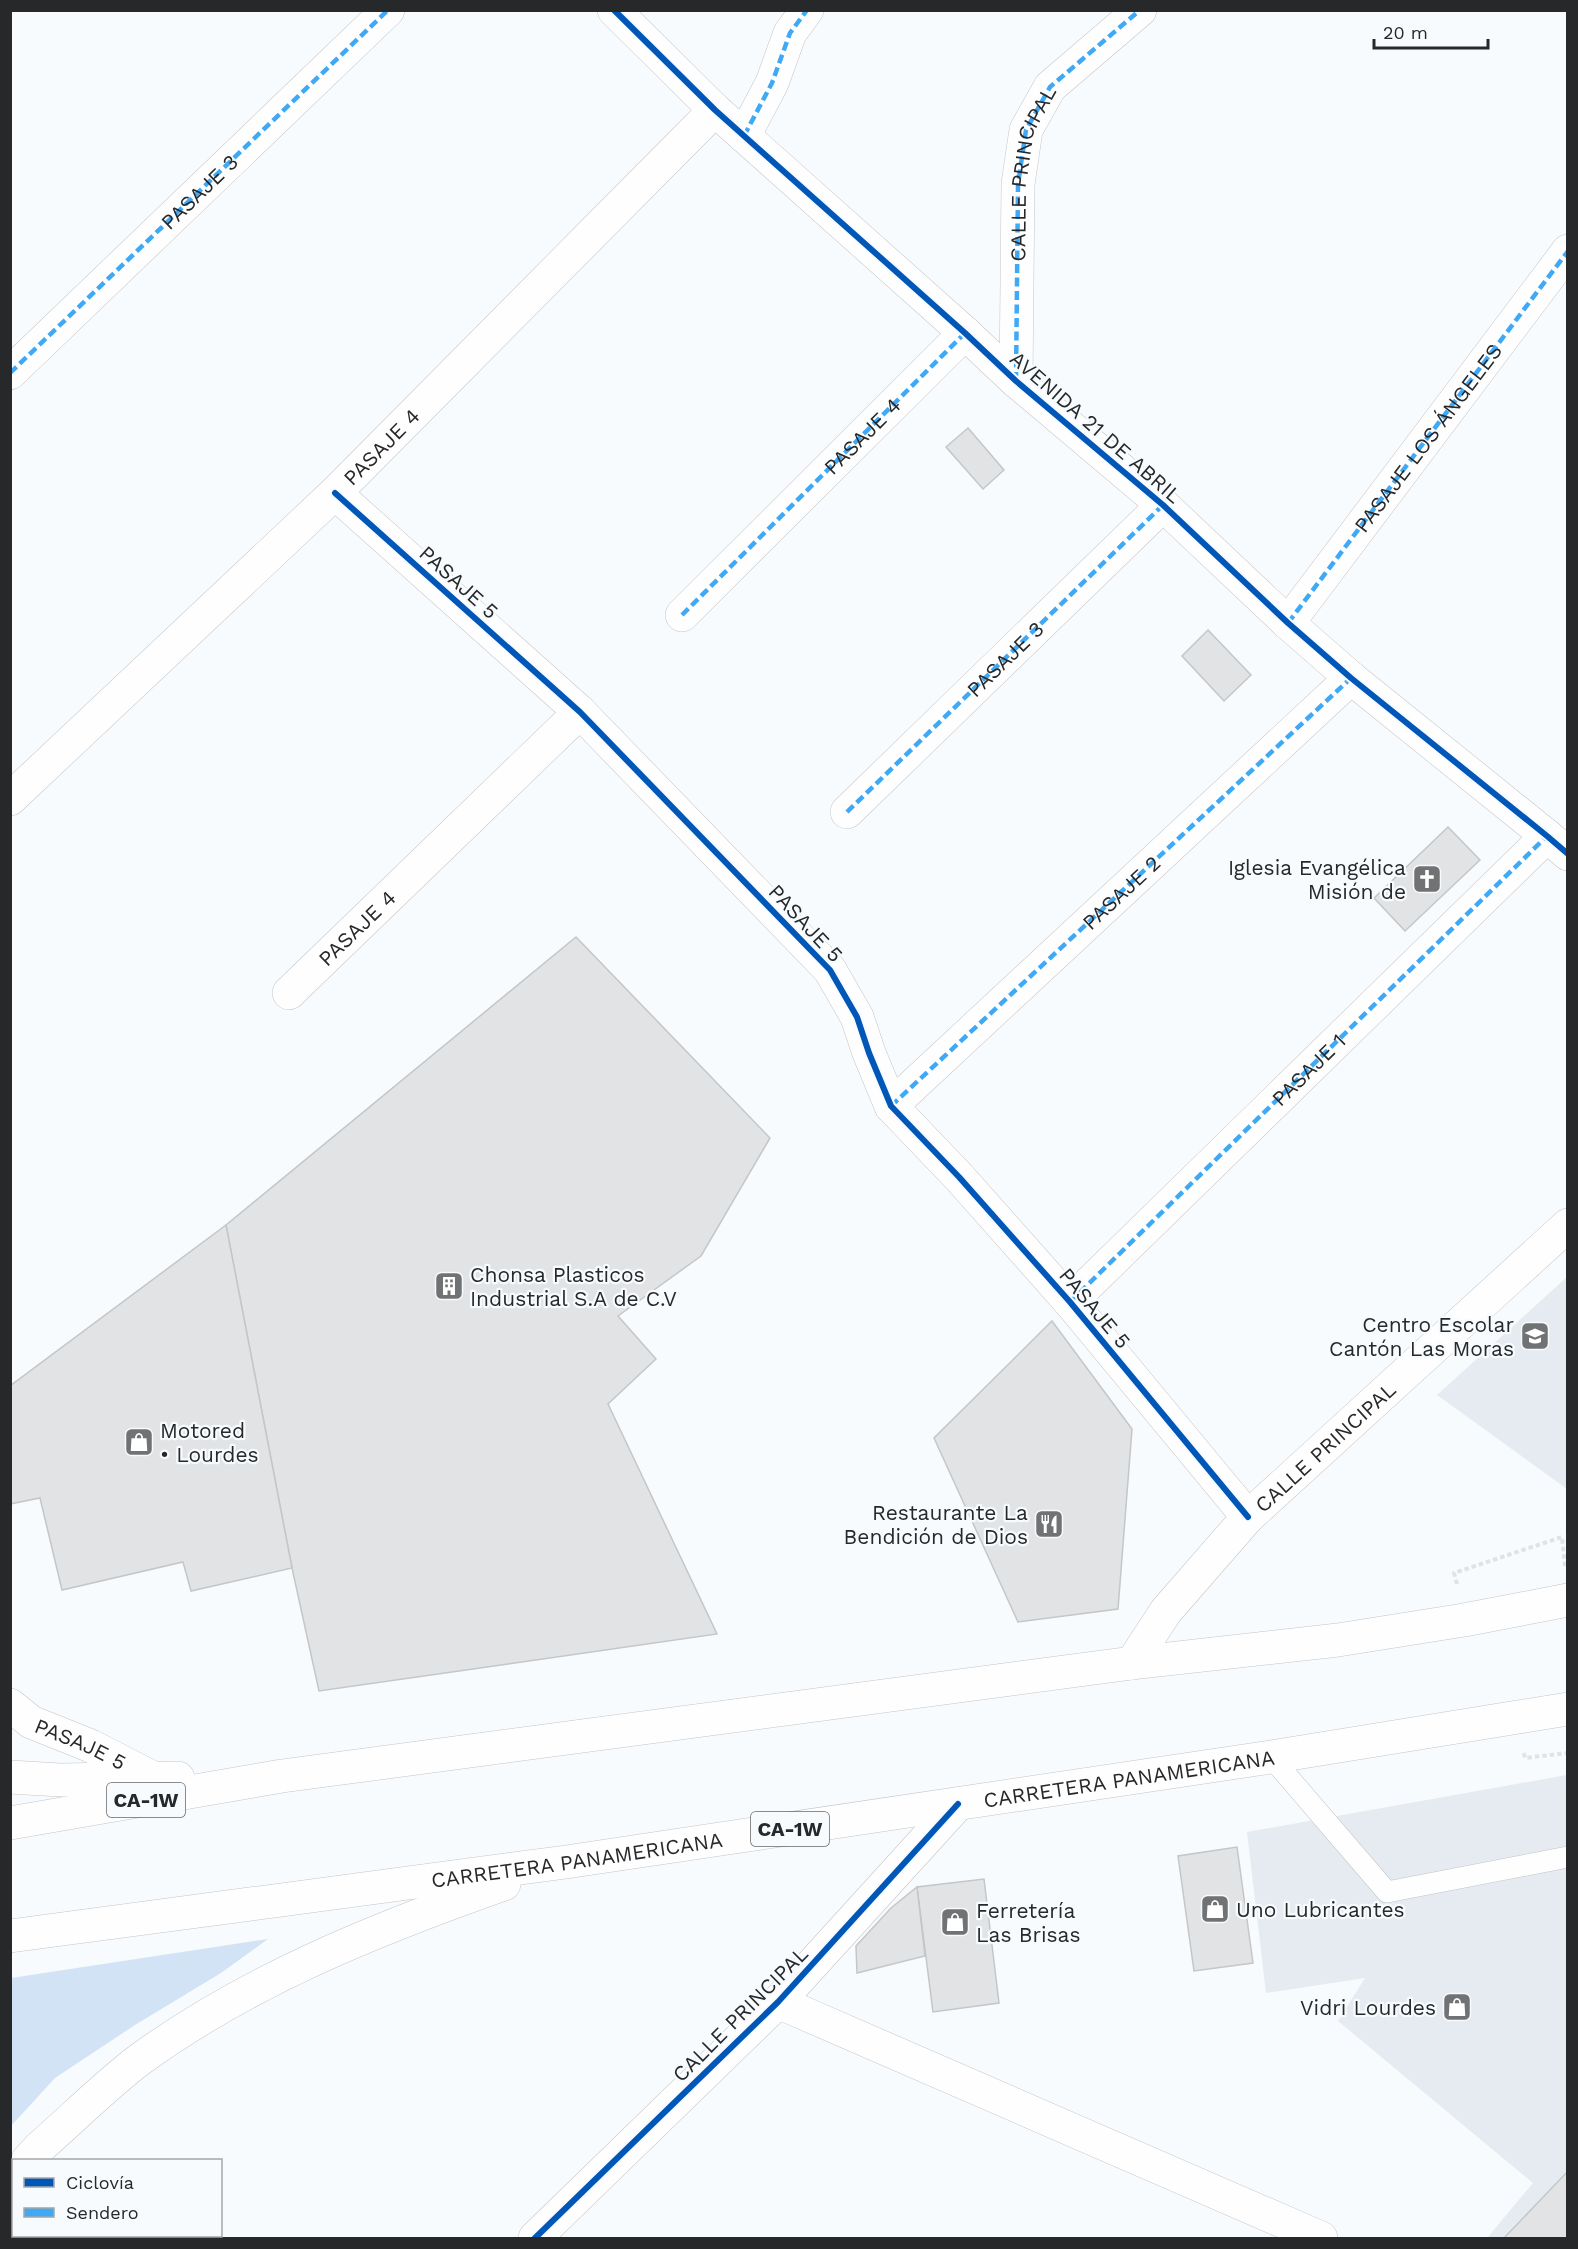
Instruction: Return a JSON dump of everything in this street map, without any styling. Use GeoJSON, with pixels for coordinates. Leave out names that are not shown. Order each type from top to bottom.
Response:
{"type":"FeatureCollection","features":[{"type":"Feature","properties":{"kind":"main road","name":"PASAJE 3"},"geometry":{"type":"LineString","coordinates":[[10,373],[388,10]]}},
{"type":"Feature","properties":{"kind":"main road","name":"AVENIDA 21 DE ABRIL"},"geometry":{"type":"LineString","coordinates":[[614,10],[715,110],[1016,381],[1162,505],[1288,623],[1351,678],[1557,845]]}},
{"type":"Feature","properties":{"kind":"main road"},"geometry":{"type":"LineString","coordinates":[[744,136],[772,83],[790,33],[807,10]]}},
{"type":"Feature","properties":{"kind":"main road","name":"CALLE PRINCIPAL"},"geometry":{"type":"LineString","coordinates":[[1016,381],[1018,184],[1026,130],[1050,87],[1140,10]]}},
{"type":"Feature","properties":{"kind":"main road","name":"PASAJE 4"},"geometry":{"type":"LineString","coordinates":[[10,799],[335,493],[715,110]]}},
{"type":"Feature","properties":{"kind":"main road","name":"PASAJE LOS ÁNGELES"},"geometry":{"type":"LineString","coordinates":[[1288,623],[1568,251]]}},
{"type":"Feature","properties":{"kind":"main road","name":"PASAJE 4"},"geometry":{"type":"LineString","coordinates":[[681,615],[965,333]]}},
{"type":"Feature","properties":{"kind":"main road","name":"PASAJE 5"},"geometry":{"type":"LineString","coordinates":[[335,493],[580,712],[830,970],[857,1017],[891,1106],[959,1177],[1070,1302],[1248,1517]]}},
{"type":"Feature","properties":{"kind":"main road","name":"PASAJE 3"},"geometry":{"type":"LineString","coordinates":[[847,812],[1162,505]]}},
{"type":"Feature","properties":{"kind":"main road","name":"PASAJE 2"},"geometry":{"type":"LineString","coordinates":[[891,1106],[1351,678]]}},
{"type":"Feature","properties":{"kind":"main road","name":"PASAJE 4"},"geometry":{"type":"LineString","coordinates":[[290,993],[580,712]]}},
{"type":"Feature","properties":{"kind":"main road","name":"PASAJE 1"},"geometry":{"type":"LineString","coordinates":[[1070,1302],[1557,845]]}},
{"type":"Feature","properties":{"kind":"main road","name":"CALLE PRINCIPAL"},"geometry":{"type":"LineString","coordinates":[[1132,1663],[1166,1611],[1248,1517],[1568,1226]]}},
{"type":"Feature","properties":{"kind":"main road","name":"CA-1W"},"geometry":{"type":"LineString","coordinates":[[10,1823],[282,1776],[1132,1663],[1338,1640],[1464,1620],[1568,1600]]}},
{"type":"Feature","properties":{"kind":"main road","name":"PASAJE 5"},"geometry":{"type":"LineString","coordinates":[[10,1705],[31,1722],[91,1746],[153,1778]]}},
{"type":"Feature","properties":{"kind":"main road","name":"CARRETERA PANAMERICANA"},"geometry":{"type":"LineString","coordinates":[[10,1936],[566,1862],[1270,1757],[1568,1708]]}},
{"type":"Feature","properties":{"kind":"main road"},"geometry":{"type":"LineString","coordinates":[[10,1777],[60,1780],[282,1776]]}},
{"type":"Feature","properties":{"kind":"main road","name":"CALLE PRINCIPAL"},"geometry":{"type":"LineString","coordinates":[[536,2238],[778,2002],[958,1804]]}},
{"type":"Feature","properties":{"kind":"main road"},"geometry":{"type":"LineString","coordinates":[[29,2159],[138,2061],[228,2002],[333,1951],[429,1911],[566,1862]]}},
{"type":"Feature","properties":{"kind":"main road","name":"CALLE PRINCIPAL"},"geometry":{"type":"LineString","coordinates":[[778,2002],[1321,2238]]}},
{"type":"Feature","properties":{"kind":"lane"},"geometry":{"type":"LineString","coordinates":[[1270,1757],[1387,1892],[1568,1857]]}},
{"type":"Feature","properties":{"kind":"path"},"geometry":{"type":"LineString","coordinates":[[1454,1573],[1562,1537],[1562,1542]]}},
{"type":"Feature","properties":{"kind":"path"},"geometry":{"type":"LineString","coordinates":[[1558,1755],[1568,1753]]}},
{"type":"Feature","properties":{"kind":"shaded area","name":"Centro Escolar Cantón Las Moras"},"geometry":{"type":"Polygon","coordinates":[[[1567,1277],[1567,1489],[1437,1395],[1567,1277]]]}},
{"type":"Feature","properties":{"kind":"shaded area","name":"Vidri Lourdes"},"geometry":{"type":"Polygon","coordinates":[[[1567,1775],[1567,2238],[1487,2238],[1533,2183],[1338,2021],[1365,1978],[1266,1993],[1247,1832],[1567,1775]]]}},
{"type":"Feature","properties":{"kind":"shaded area"},"geometry":{"type":"Polygon","coordinates":[[[268,1939],[221,1973],[135,2025],[55,2078],[11,2126],[11,1978],[268,1939]]]}},
{"type":"Feature","properties":{"kind":"building"},"geometry":{"type":"Polygon","coordinates":[[[968,428],[1004,470],[983,489],[946,447],[968,428]]]}},
{"type":"Feature","properties":{"kind":"building"},"geometry":{"type":"Polygon","coordinates":[[[1208,630],[1251,675],[1224,701],[1182,656],[1208,630]]]}},
{"type":"Feature","properties":{"kind":"building","name":"Iglesia Evangélica Misión de"},"geometry":{"type":"Polygon","coordinates":[[[1448,827],[1480,860],[1405,931],[1374,898],[1448,827]]]}},
{"type":"Feature","properties":{"kind":"building","name":"Chonsa Plasticos Industrial S.A de C.V"},"geometry":{"type":"Polygon","coordinates":[[[576,937],[770,1138],[701,1256],[618,1316],[656,1359],[608,1404],[717,1634],[319,1691],[292,1568],[226,1225],[576,937]]]}},
{"type":"Feature","properties":{"kind":"building","name":"Motored • Lourdes"},"geometry":{"type":"Polygon","coordinates":[[[226,1225],[292,1568],[191,1591],[183,1562],[62,1590],[40,1498],[10,1504],[10,1386],[226,1225]]]}},
{"type":"Feature","properties":{"kind":"building","name":"Restaurante La Bendición de Dios"},"geometry":{"type":"Polygon","coordinates":[[[1052,1321],[1132,1429],[1118,1609],[1018,1622],[934,1438],[1052,1321]]]}},
{"type":"Feature","properties":{"kind":"building","name":"Uno Lubricantes"},"geometry":{"type":"Polygon","coordinates":[[[1237,1847],[1253,1963],[1194,1971],[1178,1856],[1237,1847]]]}},
{"type":"Feature","properties":{"kind":"building","name":"Ferretería Las Brisas"},"geometry":{"type":"Polygon","coordinates":[[[984,1879],[999,2003],[933,2012],[917,1887],[984,1879]]]}},
{"type":"Feature","properties":{"kind":"building"},"geometry":{"type":"Polygon","coordinates":[[[917,1887],[925,1956],[857,1973],[856,1946],[891,1908],[917,1887]]]}},
{"type":"Feature","properties":{"kind":"building"},"geometry":{"type":"Polygon","coordinates":[[[1568,2171],[1568,2238],[1504,2238],[1568,2171]]]}},
{"type":"Feature","properties":{"kind":"marked path"},"geometry":{"type":"LineString","coordinates":[[10,373],[388,10]]}},
{"type":"Feature","properties":{"kind":"marked path"},"geometry":{"type":"LineString","coordinates":[[744,136],[772,83],[790,33],[807,10]]}},
{"type":"Feature","properties":{"kind":"marked path"},"geometry":{"type":"LineString","coordinates":[[1016,381],[1018,184],[1026,130],[1050,87],[1140,10]]}},
{"type":"Feature","properties":{"kind":"marked path"},"geometry":{"type":"LineString","coordinates":[[1288,623],[1568,251]]}},
{"type":"Feature","properties":{"kind":"marked path"},"geometry":{"type":"LineString","coordinates":[[682,615],[965,333]]}},
{"type":"Feature","properties":{"kind":"marked path"},"geometry":{"type":"LineString","coordinates":[[847,812],[1163,505]]}},
{"type":"Feature","properties":{"kind":"marked path"},"geometry":{"type":"LineString","coordinates":[[891,1106],[1351,678]]}},
{"type":"Feature","properties":{"kind":"marked path"},"geometry":{"type":"LineString","coordinates":[[1070,1302],[1547,836]]}},
{"type":"Feature","properties":{"kind":"cycle path"},"geometry":{"type":"LineString","coordinates":[[614,10],[715,110],[1016,381],[1163,505],[1288,623],[1351,678],[1568,854]]}},
{"type":"Feature","properties":{"kind":"cycle path"},"geometry":{"type":"LineString","coordinates":[[335,493],[580,712],[830,970],[857,1017],[891,1106],[959,1177],[1070,1302],[1248,1517]]}},
{"type":"Feature","properties":{"kind":"cycle path"},"geometry":{"type":"LineString","coordinates":[[535,2238],[778,2002],[958,1804]]}},
{"type":"Feature","properties":{"kind":"place","name":"Iglesia Evangélica Misión de"},"geometry":{"type":"Point","coordinates":[1427,879]}},
{"type":"Feature","properties":{"kind":"place","name":"Chonsa Plasticos Industrial S.A de C.V"},"geometry":{"type":"Point","coordinates":[449,1286]}},
{"type":"Feature","properties":{"kind":"place","name":"Centro Escolar Cantón Las Moras"},"geometry":{"type":"Point","coordinates":[1535,1336]}},
{"type":"Feature","properties":{"kind":"place","name":"Motored • Lourdes"},"geometry":{"type":"Point","coordinates":[139,1442]}},
{"type":"Feature","properties":{"kind":"place","name":"Restaurante La Bendición de Dios"},"geometry":{"type":"Point","coordinates":[1049,1524]}},
{"type":"Feature","properties":{"kind":"place","name":"Uno Lubricantes"},"geometry":{"type":"Point","coordinates":[1215,1909]}},
{"type":"Feature","properties":{"kind":"place","name":"Ferretería Las Brisas"},"geometry":{"type":"Point","coordinates":[955,1922]}},
{"type":"Feature","properties":{"kind":"place","name":"Vidri Lourdes"},"geometry":{"type":"Point","coordinates":[1457,2007]}}]}
